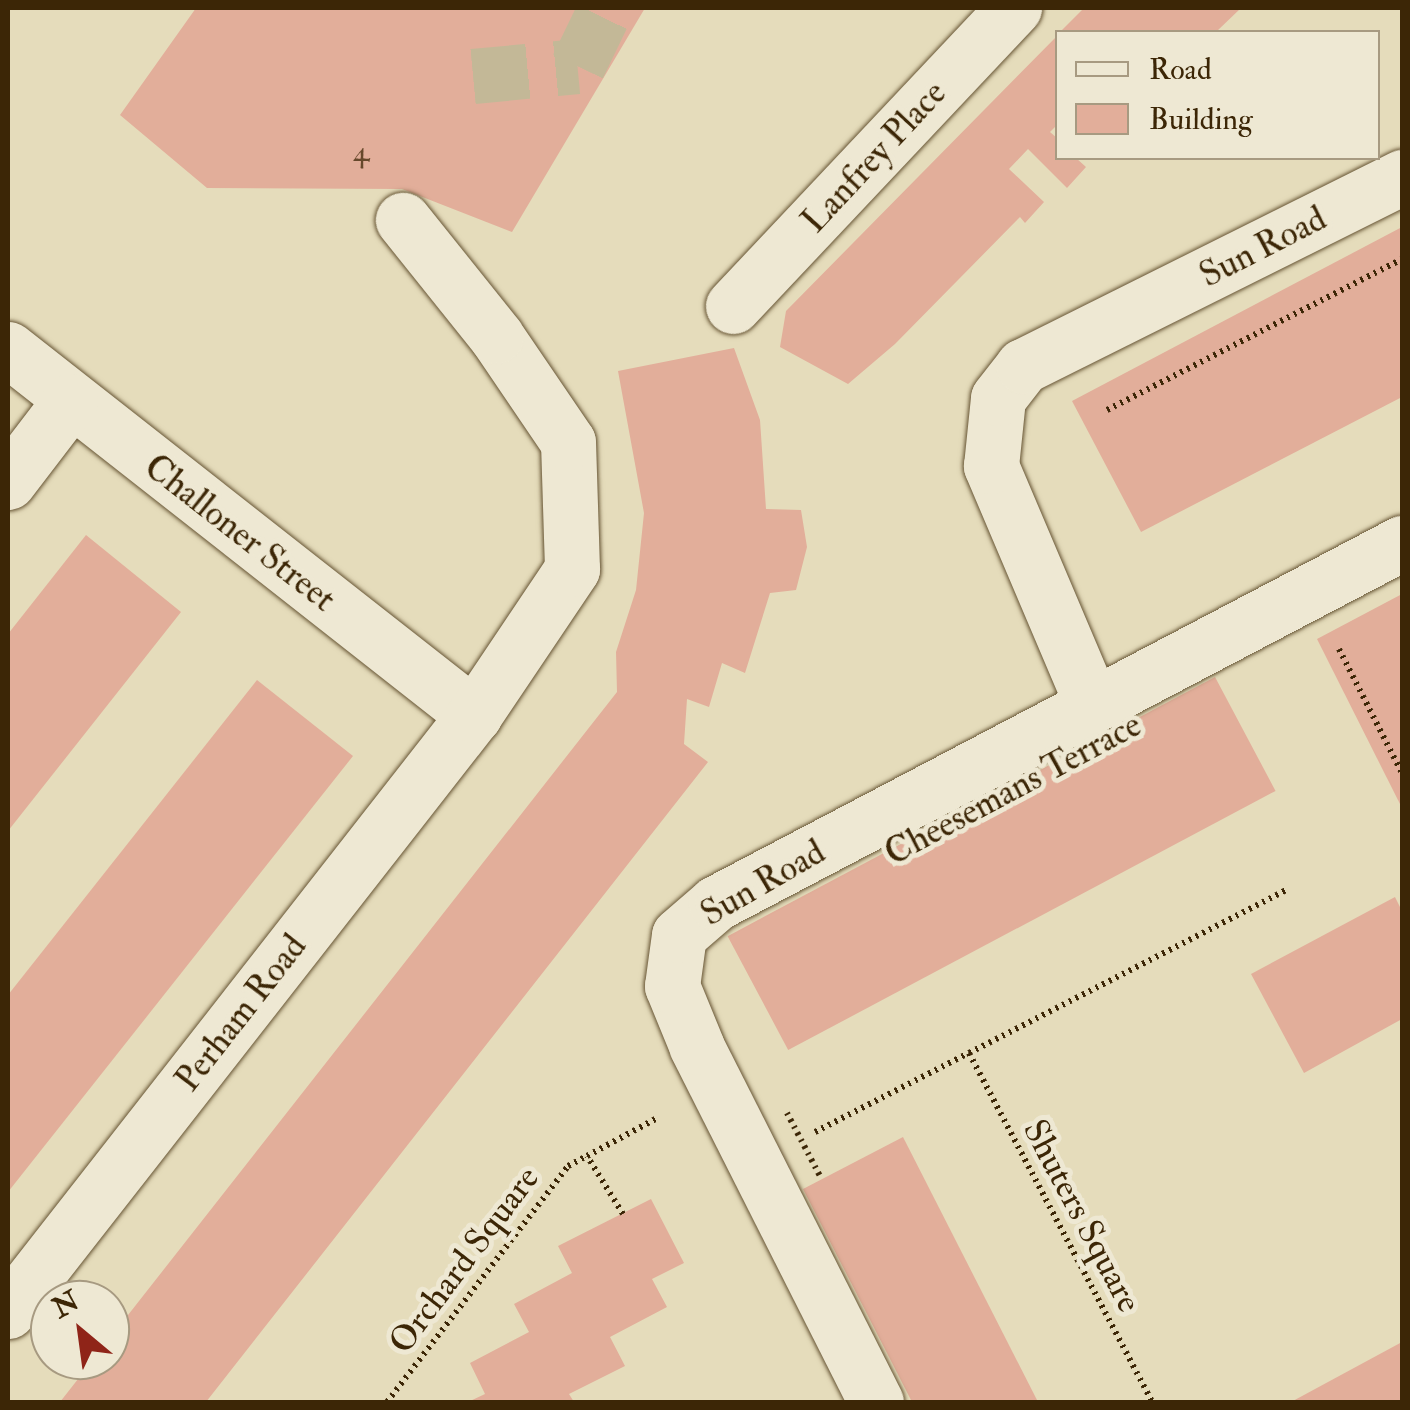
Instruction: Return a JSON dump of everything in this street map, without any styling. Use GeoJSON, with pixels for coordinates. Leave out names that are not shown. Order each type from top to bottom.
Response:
{"type":"FeatureCollection","features":[{"type":"Feature","properties":{"kind":"street","name":"Lanfrey Place"},"geometry":{"type":"LineString","coordinates":[[733,306],[1014,8]]}},
{"type":"Feature","properties":{"kind":"street","name":"Sun Road"},"geometry":{"type":"LineString","coordinates":[[1092,704],[991,466],[998,398],[1024,366],[1402,177]]}},
{"type":"Feature","properties":{"kind":"street","name":"Perham Road"},"geometry":{"type":"LineString","coordinates":[[8,1311],[474,715],[572,569],[568,442],[496,336],[403,220]]}},
{"type":"Feature","properties":{"kind":"street","name":"Challoner Street"},"geometry":{"type":"LineString","coordinates":[[8,349],[70,402],[474,715]]}},
{"type":"Feature","properties":{"kind":"street"},"geometry":{"type":"LineString","coordinates":[[8,482],[70,402]]}},
{"type":"Feature","properties":{"kind":"street","name":"Sun Road"},"geometry":{"type":"LineString","coordinates":[[876,1402],[717,1086],[672,986],[678,936],[716,903],[1402,543]]}},
{"type":"Feature","properties":{"kind":"path"},"geometry":{"type":"LineString","coordinates":[[1107,410],[1402,260]]}},
{"type":"Feature","properties":{"kind":"path"},"geometry":{"type":"LineString","coordinates":[[1337,645],[1402,773]]}},
{"type":"Feature","properties":{"kind":"path"},"geometry":{"type":"LineString","coordinates":[[756,1163],[1286,890]]}},
{"type":"Feature","properties":{"kind":"path","name":"Shuters Square"},"geometry":{"type":"LineString","coordinates":[[969,1053],[1152,1402]]}},
{"type":"Feature","properties":{"kind":"path","name":"Orchard Square"},"geometry":{"type":"LineString","coordinates":[[387,1402],[568,1166],[717,1086]]}},
{"type":"Feature","properties":{"kind":"path"},"geometry":{"type":"LineString","coordinates":[[778,1096],[821,1178]]}},
{"type":"Feature","properties":{"kind":"path"},"geometry":{"type":"LineString","coordinates":[[587,1156],[623,1214]]}},
{"type":"Feature","properties":{"kind":"building"},"geometry":{"type":"Polygon","coordinates":[[[196,8],[645,8],[512,232],[402,189],[207,188],[120,115],[196,8]]]}},
{"type":"Feature","properties":{"kind":"building"},"geometry":{"type":"Polygon","coordinates":[[[1084,8],[1241,8],[1218,30],[1062,30],[1084,8]]]}},
{"type":"Feature","properties":{"kind":"building"},"geometry":{"type":"Polygon","coordinates":[[[1055,38],[1055,127],[1050,132],[1055,136],[1055,160],[1078,160],[1086,167],[1067,188],[1028,149],[1009,169],[1044,202],[1025,223],[1020,217],[895,344],[848,384],[780,347],[786,311],[1055,38]]]}},
{"type":"Feature","properties":{"kind":"building"},"geometry":{"type":"Polygon","coordinates":[[[1402,227],[1402,397],[1141,532],[1072,401],[1402,227]]]}},
{"type":"Feature","properties":{"kind":"building"},"geometry":{"type":"Polygon","coordinates":[[[734,348],[760,420],[766,509],[801,510],[807,547],[796,590],[770,593],[745,673],[722,663],[709,707],[687,699],[684,744],[708,762],[206,1402],[60,1402],[77,1380],[130,1380],[130,1313],[617,692],[616,652],[636,590],[644,513],[618,371],[734,348]]]}},
{"type":"Feature","properties":{"kind":"building"},"geometry":{"type":"Polygon","coordinates":[[[86,535],[181,612],[8,831],[8,634],[86,535]]]}},
{"type":"Feature","properties":{"kind":"building"},"geometry":{"type":"Polygon","coordinates":[[[1402,594],[1402,808],[1317,639],[1402,594]]]}},
{"type":"Feature","properties":{"kind":"building"},"geometry":{"type":"Polygon","coordinates":[[[1215,677],[1276,791],[788,1050],[728,936],[1215,677]]]}},
{"type":"Feature","properties":{"kind":"building"},"geometry":{"type":"Polygon","coordinates":[[[257,680],[353,756],[8,1192],[8,995],[257,680]]]}},
{"type":"Feature","properties":{"kind":"building"},"geometry":{"type":"Polygon","coordinates":[[[1395,897],[1402,911],[1402,1019],[1304,1073],[1251,974],[1395,897]]]}},
{"type":"Feature","properties":{"kind":"building"},"geometry":{"type":"Polygon","coordinates":[[[903,1137],[1038,1402],[912,1402],[803,1189],[903,1137]]]}},
{"type":"Feature","properties":{"kind":"building"},"geometry":{"type":"Polygon","coordinates":[[[651,1199],[684,1263],[652,1279],[667,1307],[610,1337],[625,1366],[569,1394],[574,1402],[468,1402],[485,1394],[470,1363],[529,1332],[514,1304],[572,1273],[558,1246],[651,1199]]]}},
{"type":"Feature","properties":{"kind":"building"},"geometry":{"type":"Polygon","coordinates":[[[1402,1342],[1402,1402],[1291,1402],[1402,1342]]]}},
{"type":"Feature","properties":{"kind":"tunnel"},"geometry":{"type":"LineString","coordinates":[[473,76],[578,66],[606,8]]}}]}
